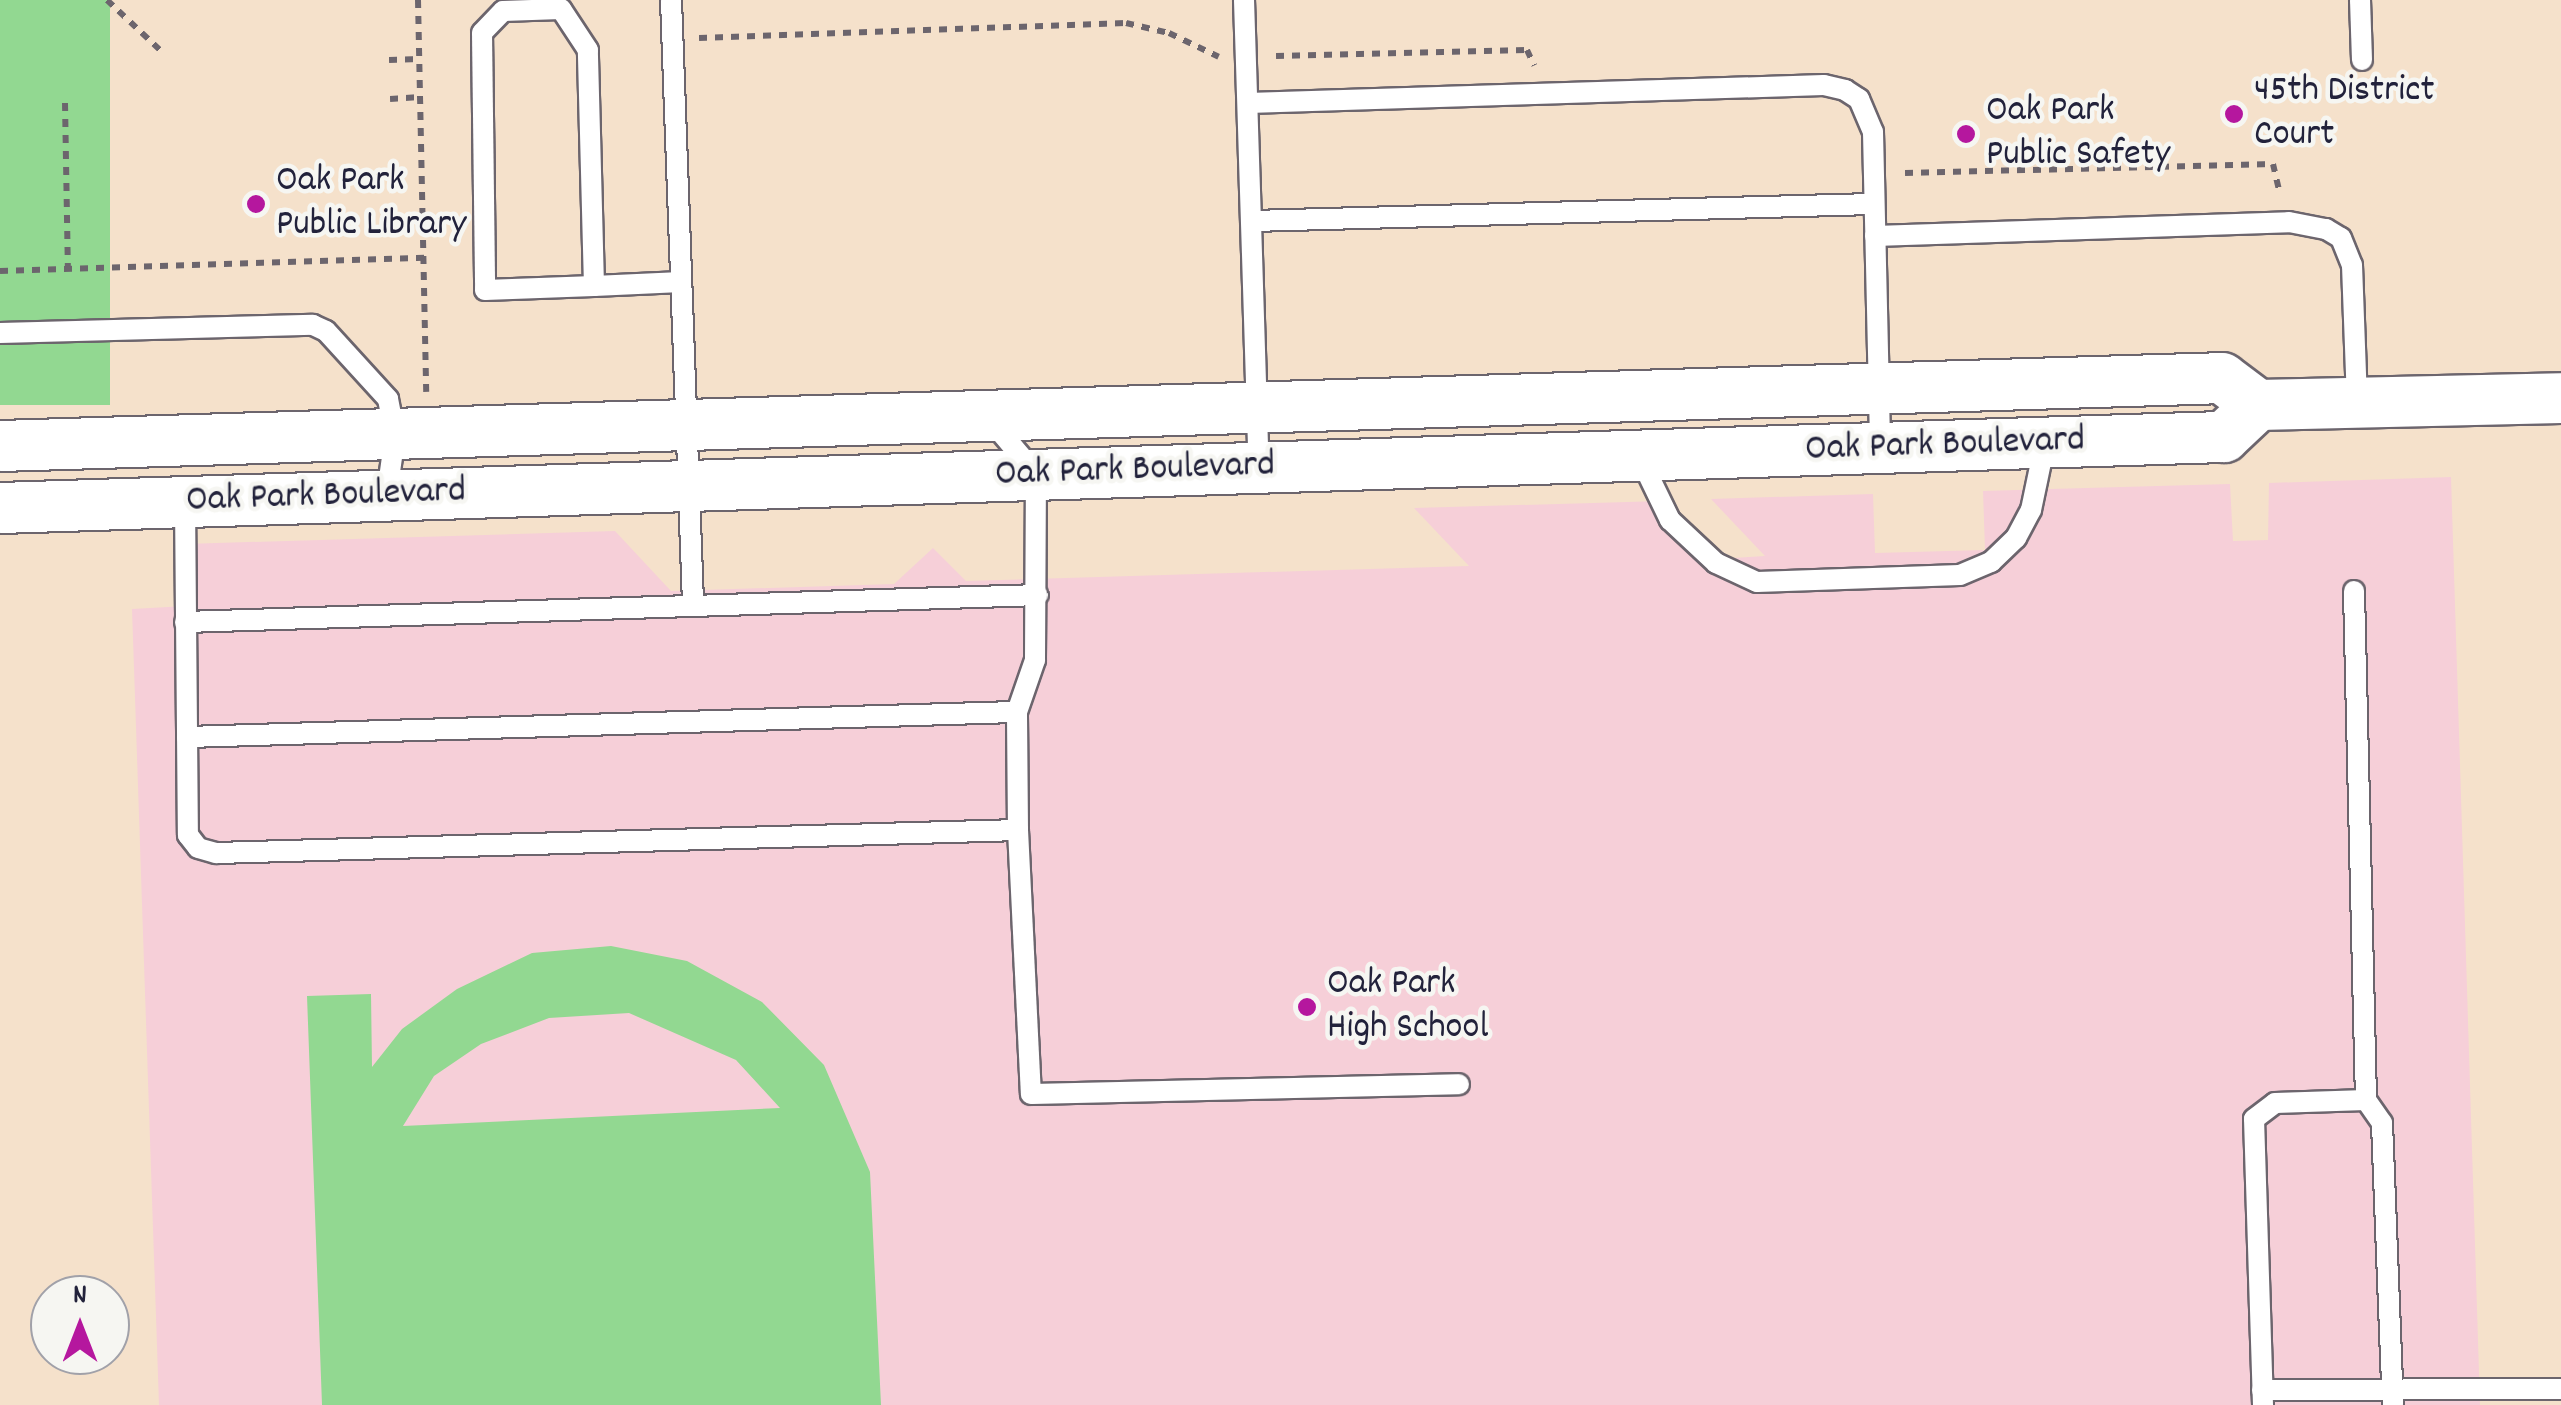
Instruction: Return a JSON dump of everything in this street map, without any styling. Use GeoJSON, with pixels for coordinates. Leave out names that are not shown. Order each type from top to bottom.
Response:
{"type":"FeatureCollection","features":[{"type":"Feature","properties":{"kind":"street","name":"Oak Park Boulevard"},"geometry":{"type":"LineString","coordinates":[[0,446],[2222,378],[2258,405],[2224,437],[0,508]]}},
{"type":"Feature","properties":{"kind":"street"},"geometry":{"type":"LineString","coordinates":[[2258,405],[2561,398]]}},
{"type":"Feature","properties":{"kind":"lane"},"geometry":{"type":"LineString","coordinates":[[672,0],[693,603]]}},
{"type":"Feature","properties":{"kind":"lane"},"geometry":{"type":"LineString","coordinates":[[1244,0],[1259,467]]}},
{"type":"Feature","properties":{"kind":"lane"},"geometry":{"type":"LineString","coordinates":[[2360,0],[2362,60]]}},
{"type":"Feature","properties":{"kind":"lane"},"geometry":{"type":"LineString","coordinates":[[594,286],[588,50],[561,9],[503,11],[482,33],[485,290],[594,286],[681,282]]}},
{"type":"Feature","properties":{"kind":"lane"},"geometry":{"type":"LineString","coordinates":[[1248,104],[1824,85],[1859,99],[1868,116],[1876,236],[1880,448]]}},
{"type":"Feature","properties":{"kind":"lane"},"geometry":{"type":"LineString","coordinates":[[1252,221],[1874,204]]}},
{"type":"Feature","properties":{"kind":"lane"},"geometry":{"type":"LineString","coordinates":[[1876,236],[2288,222],[2326,228],[2341,238],[2352,266],[2357,403]]}},
{"type":"Feature","properties":{"kind":"lane"},"geometry":{"type":"LineString","coordinates":[[0,333],[313,325],[388,398],[395,436],[386,496]]}},
{"type":"Feature","properties":{"kind":"lane"},"geometry":{"type":"LineString","coordinates":[[988,417],[1036,474],[1035,660],[1017,712],[1018,830],[1031,1094],[1459,1084]]}},
{"type":"Feature","properties":{"kind":"lane"},"geometry":{"type":"LineString","coordinates":[[1639,456],[1670,520],[1716,563],[1757,582],[1960,576],[1991,562],[2016,538],[2031,510],[2044,443]]}},
{"type":"Feature","properties":{"kind":"lane"},"geometry":{"type":"LineString","coordinates":[[185,502],[188,835],[198,848],[216,853],[1018,830]]}},
{"type":"Feature","properties":{"kind":"lane"},"geometry":{"type":"LineString","coordinates":[[2354,591],[2366,1100],[2382,1123],[2392,1398]]}},
{"type":"Feature","properties":{"kind":"lane"},"geometry":{"type":"LineString","coordinates":[[185,622],[1038,595]]}},
{"type":"Feature","properties":{"kind":"lane"},"geometry":{"type":"LineString","coordinates":[[187,737],[1017,712]]}},
{"type":"Feature","properties":{"kind":"lane"},"geometry":{"type":"LineString","coordinates":[[2366,1100],[2274,1103],[2254,1119],[2262,1397],[2392,1398],[2561,1389]]}},
{"type":"Feature","properties":{"kind":"path"},"geometry":{"type":"LineString","coordinates":[[107,0],[160,50]]}},
{"type":"Feature","properties":{"kind":"path"},"geometry":{"type":"LineString","coordinates":[[418,0],[426,398]]}},
{"type":"Feature","properties":{"kind":"path"},"geometry":{"type":"LineString","coordinates":[[388,60],[420,59]]}},
{"type":"Feature","properties":{"kind":"path"},"geometry":{"type":"LineString","coordinates":[[390,99],[420,98]]}},
{"type":"Feature","properties":{"kind":"path"},"geometry":{"type":"LineString","coordinates":[[64,104],[68,269]]}},
{"type":"Feature","properties":{"kind":"path"},"geometry":{"type":"LineString","coordinates":[[0,271],[426,258]]}},
{"type":"Feature","properties":{"kind":"shaded area","name":"Oak Park High School"},"geometry":{"type":"Polygon","coordinates":[[[2451,477],[2480,1405],[159,1405],[132,609],[186,606],[185,544],[615,531],[671,591],[894,584],[933,548],[966,581],[1469,566],[1414,508],[1662,501],[1717,559],[1765,556],[1711,499],[1873,494],[1875,553],[1985,550],[1983,491],[2230,484],[2233,541],[2268,540],[2269,483],[2451,477]]]}},
{"type":"Feature","properties":{"kind":"green space"},"geometry":{"type":"Polygon","coordinates":[[[0,0],[110,0],[110,405],[0,405],[0,0]]]}},
{"type":"Feature","properties":{"kind":"green space"},"geometry":{"type":"Polygon","coordinates":[[[611,946],[687,961],[762,1002],[824,1065],[870,1172],[881,1405],[322,1405],[307,996],[371,994],[372,1067],[402,1029],[457,989],[532,953],[611,946]],[[629,1013],[549,1018],[481,1044],[434,1076],[403,1126],[780,1108],[736,1060],[629,1013]]]}},
{"type":"Feature","properties":{"kind":"place","name":"45th District Court"},"geometry":{"type":"Point","coordinates":[2234,114]}},
{"type":"Feature","properties":{"kind":"place","name":"Oak Park Public Safety"},"geometry":{"type":"Point","coordinates":[1966,134]}},
{"type":"Feature","properties":{"kind":"place","name":"Oak Park Public Library"},"geometry":{"type":"Point","coordinates":[256,204]}},
{"type":"Feature","properties":{"kind":"place","name":"Oak Park High School"},"geometry":{"type":"Point","coordinates":[1307,1007]}}]}
